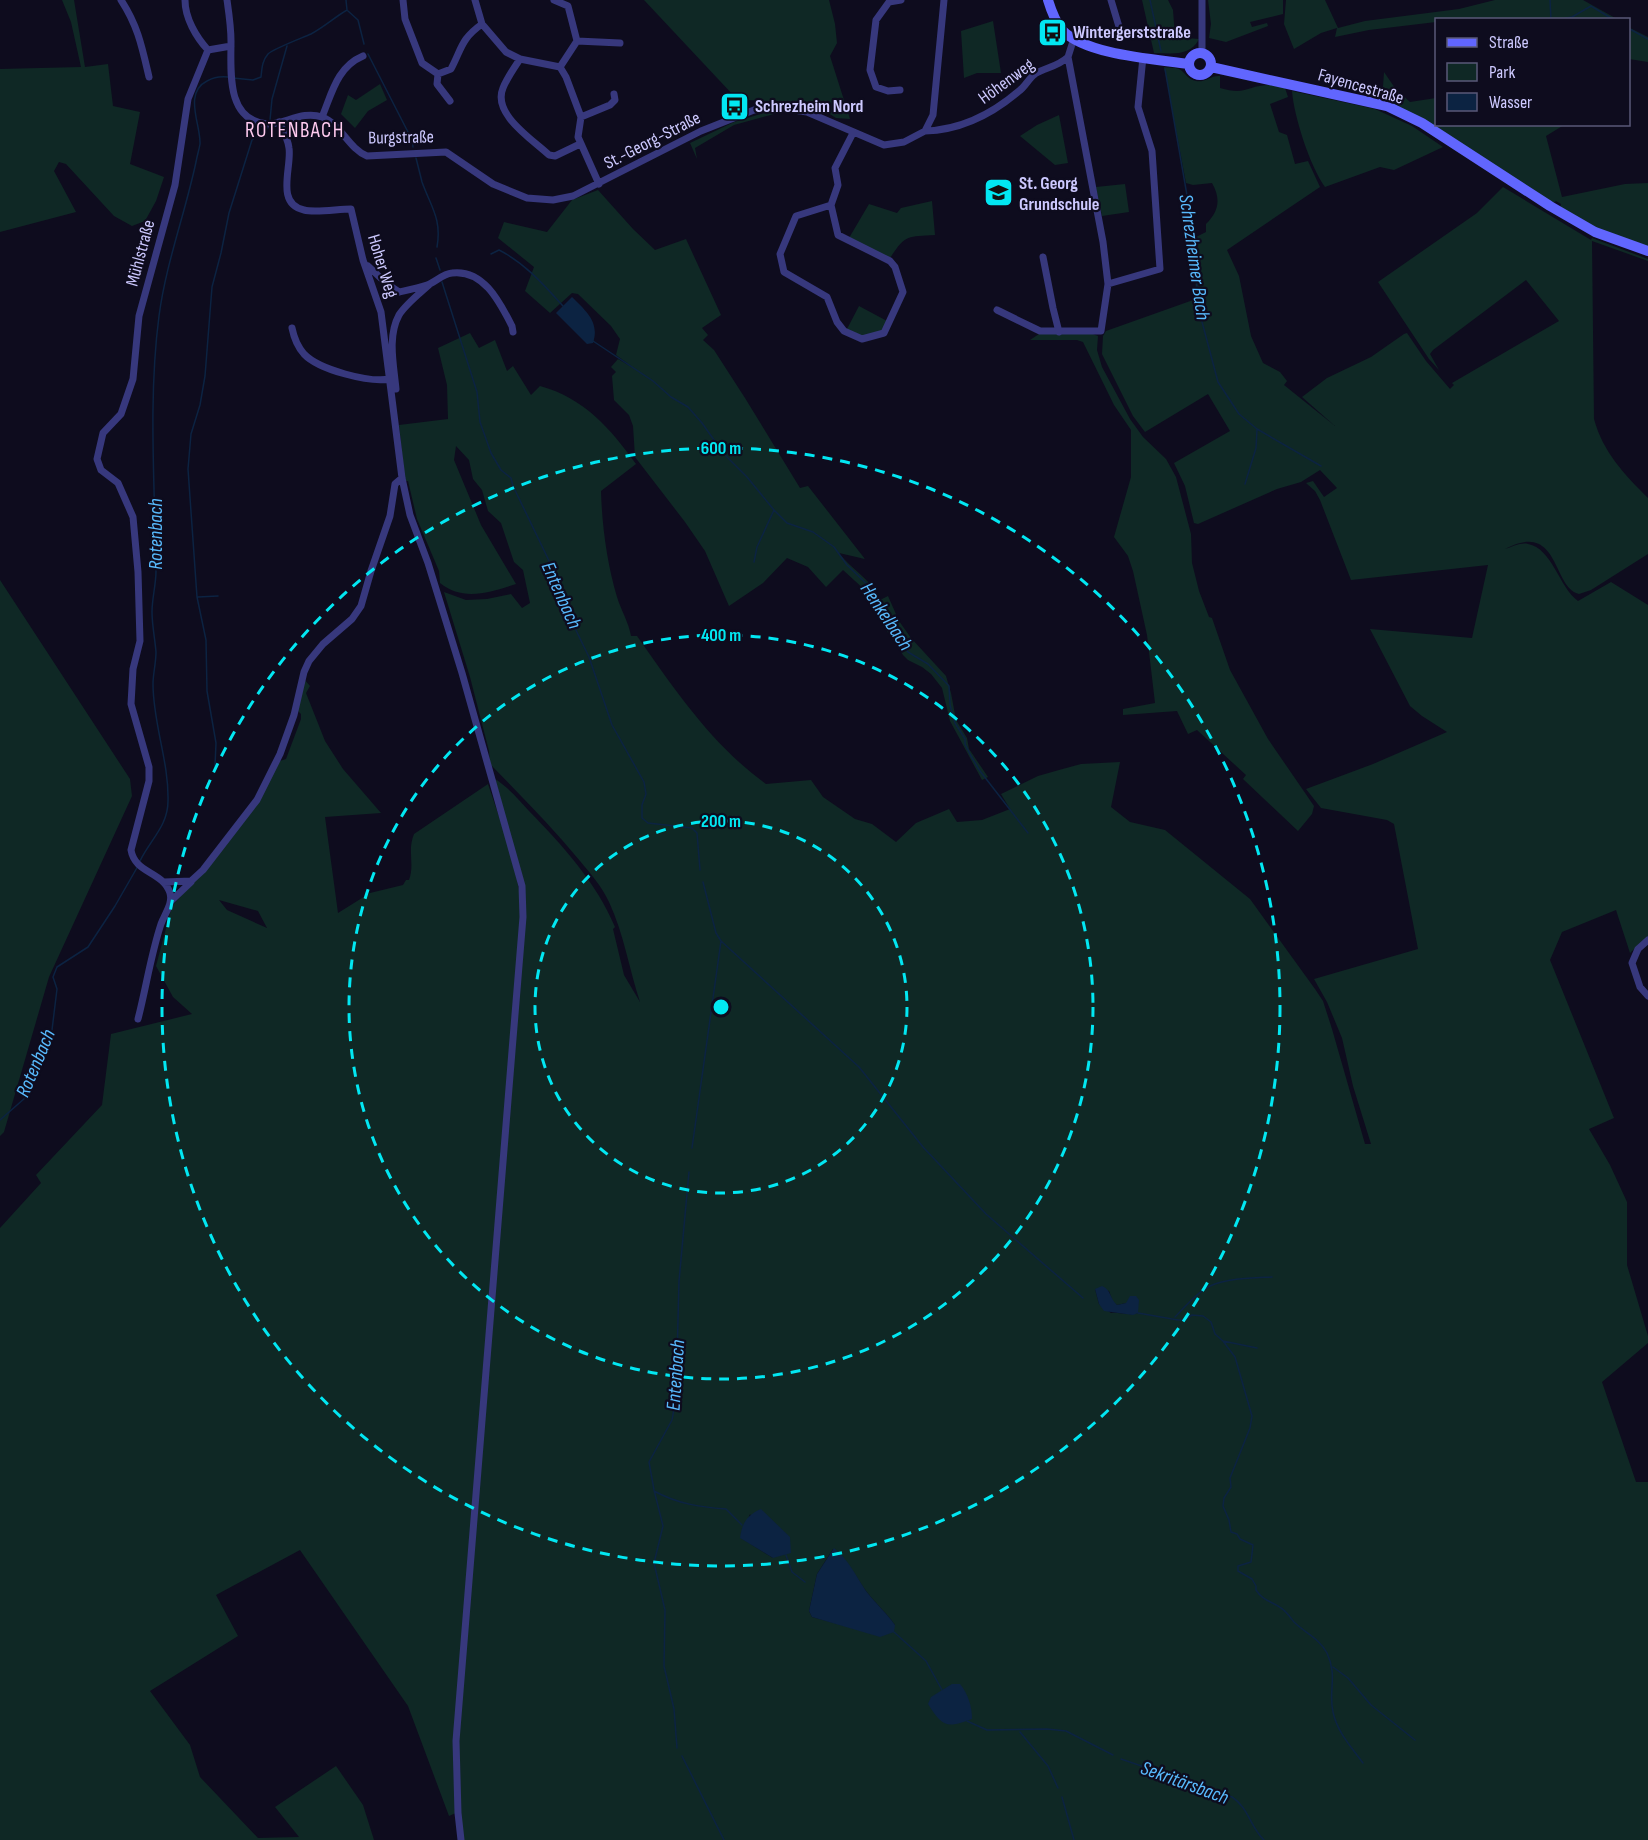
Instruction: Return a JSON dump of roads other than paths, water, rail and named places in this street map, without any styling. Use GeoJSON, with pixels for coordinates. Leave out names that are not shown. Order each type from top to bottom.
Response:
{"type":"FeatureCollection","features":[{"type":"Feature","properties":{"kind":"street"},"geometry":{"type":"LineString","coordinates":[[121,0],[140,35],[149,77]]}},
{"type":"Feature","properties":{"kind":"street"},"geometry":{"type":"LineString","coordinates":[[185,0],[189,20],[201,43],[208,50],[231,46]]}},
{"type":"Feature","properties":{"kind":"street"},"geometry":{"type":"LineString","coordinates":[[227,0],[231,46],[229,63],[234,95],[241,111],[251,120],[272,123],[303,116],[322,117],[342,70],[349,63],[363,56]]}},
{"type":"Feature","properties":{"kind":"street"},"geometry":{"type":"LineString","coordinates":[[403,0],[405,19],[422,63],[438,74]]}},
{"type":"Feature","properties":{"kind":"street"},"geometry":{"type":"LineString","coordinates":[[474,0],[482,24],[506,52],[520,59],[560,67],[581,117],[578,137],[580,144],[598,184]]}},
{"type":"Feature","properties":{"kind":"street"},"geometry":{"type":"LineString","coordinates":[[554,0],[568,6],[577,41],[560,67]]}},
{"type":"Feature","properties":{"kind":"street"},"geometry":{"type":"LineString","coordinates":[[900,0],[889,2],[876,20],[870,70],[876,87],[888,91],[900,90]]}},
{"type":"Feature","properties":{"kind":"street"},"geometry":{"type":"LineString","coordinates":[[925,130],[933,115],[944,0]]}},
{"type":"Feature","properties":{"kind":"street","name":"Fayencestraße"},"geometry":{"type":"LineString","coordinates":[[1048,0],[1051,12],[1062,29],[1074,38],[1103,51],[1188,64],[1193,74],[1200,76],[1207,73],[1210,67],[1387,106],[1422,123],[1550,206],[1595,232],[1648,251]]}},
{"type":"Feature","properties":{"kind":"street"},"geometry":{"type":"LineString","coordinates":[[1111,0],[1120,30]]}},
{"type":"Feature","properties":{"kind":"street"},"geometry":{"type":"LineString","coordinates":[[1202,0],[1202,53],[1210,60],[1210,67]]}},
{"type":"Feature","properties":{"kind":"street"},"geometry":{"type":"LineString","coordinates":[[438,74],[451,69],[460,44],[482,24]]}},
{"type":"Feature","properties":{"kind":"street"},"geometry":{"type":"LineString","coordinates":[[997,310],[1040,331],[1101,331],[1108,284],[1094,190],[1068,57],[1074,38]]}},
{"type":"Feature","properties":{"kind":"street"},"geometry":{"type":"LineString","coordinates":[[577,41],[620,43]]}},
{"type":"Feature","properties":{"kind":"street","name":"Mühlstraße"},"geometry":{"type":"LineString","coordinates":[[164,882],[138,864],[131,850],[149,781],[150,767],[131,704],[133,669],[140,641],[133,517],[118,483],[101,470],[97,459],[103,433],[121,414],[134,379],[139,316],[175,185],[188,99],[208,50]]}},
{"type":"Feature","properties":{"kind":"street"},"geometry":{"type":"LineString","coordinates":[[1188,64],[1193,55],[1202,53]]}},
{"type":"Feature","properties":{"kind":"street","name":"Höhenweg"},"geometry":{"type":"LineString","coordinates":[[925,130],[944,130],[982,117],[1009,100],[1035,74],[1058,65],[1068,57]]}},
{"type":"Feature","properties":{"kind":"street"},"geometry":{"type":"LineString","coordinates":[[1108,284],[1160,268],[1152,151],[1138,107],[1143,57]]}},
{"type":"Feature","properties":{"kind":"street"},"geometry":{"type":"LineString","coordinates":[[520,59],[502,89],[500,102],[504,113],[549,155],[555,156],[580,144]]}},
{"type":"Feature","properties":{"kind":"street"},"geometry":{"type":"LineString","coordinates":[[438,74],[437,84],[450,101]]}},
{"type":"Feature","properties":{"kind":"street"},"geometry":{"type":"LineString","coordinates":[[581,117],[610,105],[615,100],[614,94]]}},
{"type":"Feature","properties":{"kind":"street","name":"St.-Georg-Straße"},"geometry":{"type":"LineString","coordinates":[[573,196],[709,127],[754,110],[773,107],[807,112],[884,145],[904,142],[925,130]]}},
{"type":"Feature","properties":{"kind":"street","name":"Burgstraße"},"geometry":{"type":"LineString","coordinates":[[322,117],[339,130],[358,152],[367,156],[446,152],[493,184],[527,198],[553,200],[573,196]]}},
{"type":"Feature","properties":{"kind":"street","name":"Hoher Weg"},"geometry":{"type":"LineString","coordinates":[[272,123],[289,148],[286,182],[294,206],[307,211],[351,209],[363,260],[381,312],[402,478],[410,515],[462,672],[522,886],[523,917],[456,1741],[461,1840]]}},
{"type":"Feature","properties":{"kind":"street"},"geometry":{"type":"LineString","coordinates":[[831,205],[796,216],[780,254],[784,272],[827,297],[837,322],[844,331],[862,339],[884,333],[903,292],[895,267],[890,261],[838,235],[831,205],[838,185],[835,168],[853,133]]}},
{"type":"Feature","properties":{"kind":"street"},"geometry":{"type":"LineString","coordinates":[[1043,257],[1059,332]]}},
{"type":"Feature","properties":{"kind":"street"},"geometry":{"type":"LineString","coordinates":[[363,260],[374,274],[411,302]]}},
{"type":"Feature","properties":{"kind":"street"},"geometry":{"type":"LineString","coordinates":[[399,292],[429,285],[452,273],[472,276],[490,288],[505,311],[513,332]]}},
{"type":"Feature","properties":{"kind":"street"},"geometry":{"type":"LineString","coordinates":[[393,400],[396,396],[394,329],[400,314],[429,285]]}},
{"type":"Feature","properties":{"kind":"street"},"geometry":{"type":"LineString","coordinates":[[292,328],[295,340],[312,361],[325,367],[378,381],[390,379]]}},
{"type":"Feature","properties":{"kind":"street"},"geometry":{"type":"LineString","coordinates":[[138,1020],[161,924],[171,901],[202,870],[257,800],[294,715],[304,672],[309,661],[323,644],[352,619],[361,606],[390,516],[396,484],[402,478]]}},
{"type":"Feature","properties":{"kind":"street"},"geometry":{"type":"LineString","coordinates":[[171,901],[170,892],[164,882],[191,881]]}},
{"type":"Feature","properties":{"kind":"street"},"geometry":{"type":"LineString","coordinates":[[1648,940],[1638,949],[1632,963],[1640,987],[1648,996]]}},
{"type":"Feature","properties":{"kind":"water"},"geometry":{"type":"Polygon","coordinates":[[[572,297],[587,312],[593,323],[595,336],[593,343],[587,344],[556,313],[572,297]]]}},
{"type":"Feature","properties":{"kind":"water"},"geometry":{"type":"Polygon","coordinates":[[[1102,1286],[1107,1289],[1117,1305],[1126,1303],[1130,1296],[1136,1296],[1139,1300],[1138,1313],[1133,1315],[1104,1311],[1099,1304],[1095,1289],[1102,1286]]]}},
{"type":"Feature","properties":{"kind":"water"},"geometry":{"type":"Polygon","coordinates":[[[761,1509],[790,1537],[791,1553],[773,1558],[740,1538],[746,1520],[761,1509]]]}},
{"type":"Feature","properties":{"kind":"water"},"geometry":{"type":"Polygon","coordinates":[[[834,1548],[895,1625],[894,1632],[880,1637],[812,1617],[809,1611],[817,1574],[834,1548]]]}},
{"type":"Feature","properties":{"kind":"water"},"geometry":{"type":"Polygon","coordinates":[[[952,1684],[960,1684],[965,1692],[972,1719],[956,1724],[946,1724],[937,1717],[928,1704],[931,1697],[952,1684]]]}},
{"type":"Feature","properties":{"kind":"waterway","name":"Rotenbach"},"geometry":{"type":"LineString","coordinates":[[233,78],[253,80],[261,77],[263,62],[268,54],[311,34],[347,10],[346,0]]}},
{"type":"Feature","properties":{"kind":"waterway","name":"Schrezheimer Bach"},"geometry":{"type":"LineString","coordinates":[[1150,0],[1161,51]]}},
{"type":"Feature","properties":{"kind":"waterway"},"geometry":{"type":"LineString","coordinates":[[1550,0],[1551,18]]}},
{"type":"Feature","properties":{"kind":"waterway"},"geometry":{"type":"LineString","coordinates":[[1567,18],[1591,6],[1611,18]]}},
{"type":"Feature","properties":{"kind":"waterway","name":"Entenbach"},"geometry":{"type":"LineString","coordinates":[[348,11],[358,20],[364,44]]}},
{"type":"Feature","properties":{"kind":"waterway"},"geometry":{"type":"LineString","coordinates":[[1630,29],[1648,39]]}},
{"type":"Feature","properties":{"kind":"waterway"},"geometry":{"type":"LineString","coordinates":[[270,120],[272,99],[287,46]]}},
{"type":"Feature","properties":{"kind":"waterway","name":"Entenbach"},"geometry":{"type":"LineString","coordinates":[[368,54],[409,134]]}},
{"type":"Feature","properties":{"kind":"waterway","name":"Schrezheimer Bach"},"geometry":{"type":"LineString","coordinates":[[1165,69],[1196,247],[1197,303],[1218,382],[1239,414],[1257,429],[1321,466]]}},
{"type":"Feature","properties":{"kind":"waterway","name":"Rotenbach"},"geometry":{"type":"LineString","coordinates":[[140,861],[162,825],[168,801],[168,786],[155,714],[153,684],[156,652],[152,622],[156,571],[153,411],[159,316],[166,277],[200,144],[195,110],[196,93],[200,86],[210,80],[217,77],[228,77]]}},
{"type":"Feature","properties":{"kind":"waterway"},"geometry":{"type":"LineString","coordinates":[[215,766],[216,743],[207,691],[206,640],[197,597],[188,469],[191,434],[200,405],[205,376],[212,287],[229,213],[252,140],[268,128]]}},
{"type":"Feature","properties":{"kind":"waterway","name":"Entenbach"},"geometry":{"type":"LineString","coordinates":[[412,139],[413,147]]}},
{"type":"Feature","properties":{"kind":"waterway","name":"Entenbach"},"geometry":{"type":"LineString","coordinates":[[416,158],[422,182],[437,221],[437,247]]}},
{"type":"Feature","properties":{"kind":"waterway","name":"Henkelbach"},"geometry":{"type":"LineString","coordinates":[[491,254],[499,250],[517,261],[534,275],[563,306]]}},
{"type":"Feature","properties":{"kind":"waterway","name":"Entenbach"},"geometry":{"type":"LineString","coordinates":[[436,258],[440,270]]}},
{"type":"Feature","properties":{"kind":"waterway","name":"Entenbach"},"geometry":{"type":"LineString","coordinates":[[442,282],[477,392],[480,422],[491,453],[501,470],[511,478],[553,569],[570,618],[589,657],[612,725],[644,782],[646,794],[642,805],[642,818],[648,823],[692,828],[697,833],[700,870]]}},
{"type":"Feature","properties":{"kind":"waterway","name":"Henkelbach"},"geometry":{"type":"LineString","coordinates":[[593,341],[688,407],[724,454],[787,523],[813,532],[834,547],[847,565],[874,591],[879,601],[881,614],[908,652],[928,664],[949,686],[950,705],[955,723],[965,739],[971,756],[1028,833]]}},
{"type":"Feature","properties":{"kind":"waterway"},"geometry":{"type":"LineString","coordinates":[[1245,484],[1256,448],[1257,430]]}},
{"type":"Feature","properties":{"kind":"waterway"},"geometry":{"type":"LineString","coordinates":[[754,562],[757,547],[774,510]]}},
{"type":"Feature","properties":{"kind":"waterway"},"geometry":{"type":"LineString","coordinates":[[198,597],[218,596]]}},
{"type":"Feature","properties":{"kind":"waterway","name":"Rotenbach"},"geometry":{"type":"LineString","coordinates":[[0,1120],[25,1098],[42,1048],[52,1030],[57,989],[53,977],[57,967],[88,947],[138,866]]}},
{"type":"Feature","properties":{"kind":"waterway","name":"Entenbach"},"geometry":{"type":"LineString","coordinates":[[692,1148],[721,941],[716,933],[703,882]]}},
{"type":"Feature","properties":{"kind":"waterway"},"geometry":{"type":"LineString","coordinates":[[721,941],[859,1067],[923,1147],[986,1214],[1083,1298]]}},
{"type":"Feature","properties":{"kind":"waterway","name":"Entenbach"},"geometry":{"type":"LineString","coordinates":[[677,1748],[674,1709],[664,1666],[665,1610],[654,1563],[663,1526],[649,1462],[672,1420],[676,1398],[679,1281],[689,1172]]}},
{"type":"Feature","properties":{"kind":"waterway"},"geometry":{"type":"LineString","coordinates":[[1175,1317],[1196,1296],[1217,1283],[1272,1277]]}},
{"type":"Feature","properties":{"kind":"waterway"},"geometry":{"type":"LineString","coordinates":[[1138,1313],[1178,1320],[1184,1320],[1192,1315],[1203,1316],[1211,1322],[1215,1334],[1235,1357],[1252,1416],[1250,1428],[1230,1478],[1231,1487],[1224,1498],[1223,1506],[1231,1532],[1253,1545],[1251,1562],[1238,1566],[1238,1571],[1252,1579],[1261,1596],[1283,1609],[1294,1622],[1324,1648],[1332,1669],[1332,1704],[1335,1719],[1345,1739],[1363,1763]]}},
{"type":"Feature","properties":{"kind":"waterway"},"geometry":{"type":"LineString","coordinates":[[1223,1341],[1257,1348]]}},
{"type":"Feature","properties":{"kind":"waterway","name":"Sekritärsbach"},"geometry":{"type":"LineString","coordinates":[[654,1491],[689,1504],[726,1509],[742,1525]]}},
{"type":"Feature","properties":{"kind":"waterway","name":"Sekritärsbach"},"geometry":{"type":"LineString","coordinates":[[786,1555],[792,1572],[805,1582]]}},
{"type":"Feature","properties":{"kind":"waterway","name":"Sekritärsbach"},"geometry":{"type":"LineString","coordinates":[[894,1632],[926,1661],[942,1690]]}},
{"type":"Feature","properties":{"kind":"waterway"},"geometry":{"type":"LineString","coordinates":[[1333,1667],[1348,1678],[1371,1705],[1415,1740]]}},
{"type":"Feature","properties":{"kind":"waterway","name":"Sekritärsbach"},"geometry":{"type":"LineString","coordinates":[[967,1721],[987,1730],[1066,1731],[1113,1755]]}},
{"type":"Feature","properties":{"kind":"waterway"},"geometry":{"type":"LineString","coordinates":[[1020,1732],[1048,1766],[1058,1788]]}},
{"type":"Feature","properties":{"kind":"waterway","name":"Entenbach"},"geometry":{"type":"LineString","coordinates":[[682,1756],[724,1840]]}},
{"type":"Feature","properties":{"kind":"waterway","name":"Sekritärsbach"},"geometry":{"type":"LineString","coordinates":[[1121,1759],[1232,1797],[1238,1801],[1264,1840]]}},
{"type":"Feature","properties":{"kind":"waterway"},"geometry":{"type":"LineString","coordinates":[[1062,1797],[1074,1840]]}},
{"type":"Feature","properties":{"kind":"place","name":"Wintergerststraße"},"geometry":{"type":"Point","coordinates":[1052,32]}},
{"type":"Feature","properties":{"kind":"place","name":"Schrezheim Nord"},"geometry":{"type":"Point","coordinates":[734,106]}},
{"type":"Feature","properties":{"kind":"place","name":"St. Georg Grundschule"},"geometry":{"type":"Point","coordinates":[998,193]}},
{"type":"Feature","properties":{"kind":"district","name":"ROTENBACH"},"geometry":{"type":"Point","coordinates":[295,130]}}]}
